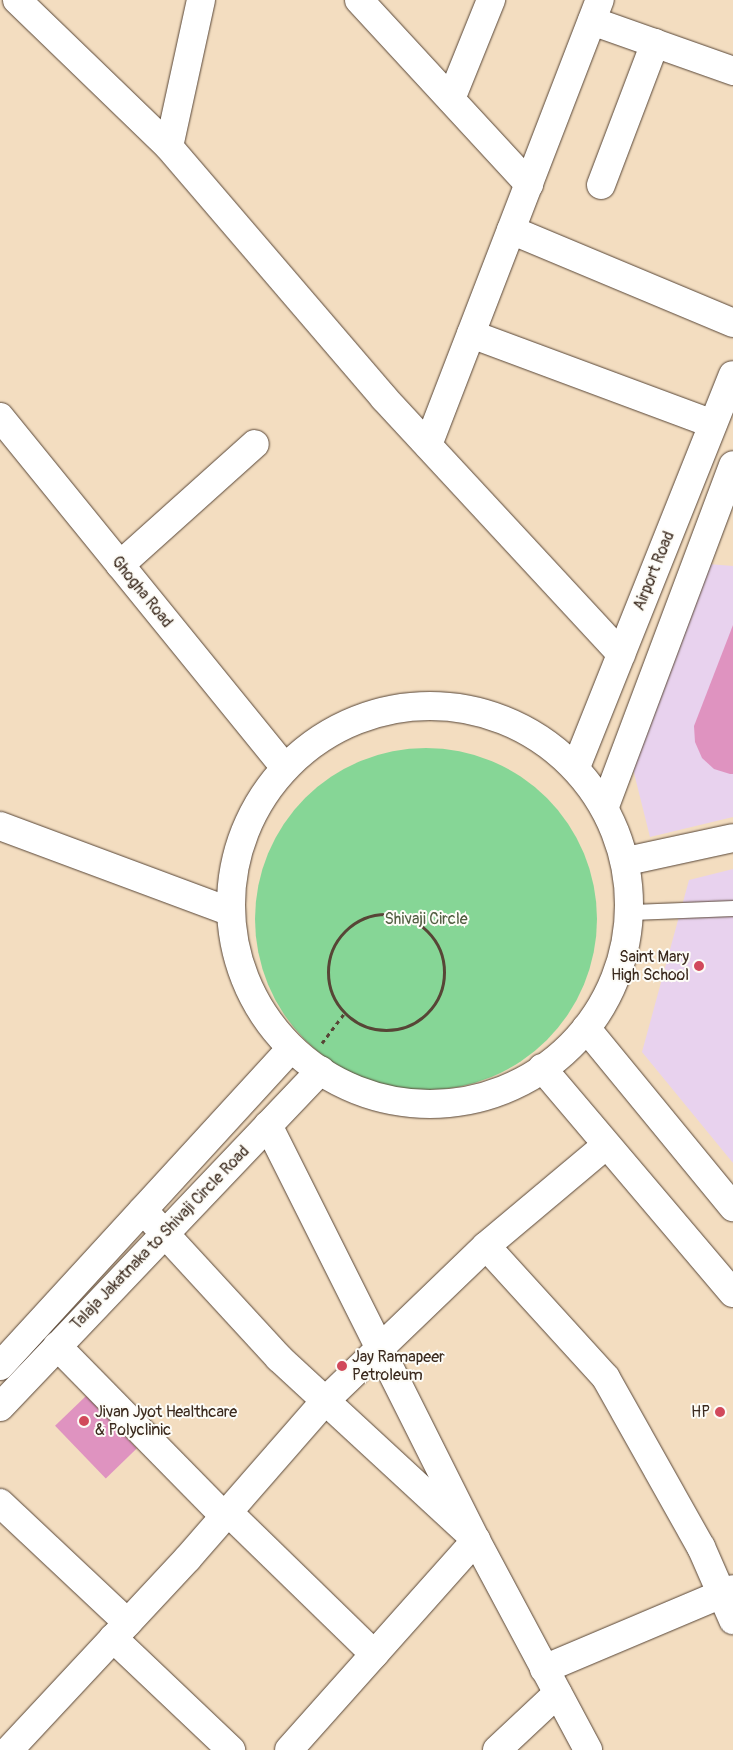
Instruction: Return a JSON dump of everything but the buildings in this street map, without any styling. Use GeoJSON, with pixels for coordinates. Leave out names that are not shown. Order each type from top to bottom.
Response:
{"type":"FeatureCollection","features":[{"type":"Feature","properties":{"kind":"main road"},"geometry":{"type":"LineString","coordinates":[[17,0],[169,147],[384,398],[621,654]]}},
{"type":"Feature","properties":{"kind":"main road"},"geometry":{"type":"LineString","coordinates":[[169,147],[201,0]]}},
{"type":"Feature","properties":{"kind":"main road"},"geometry":{"type":"LineString","coordinates":[[451,99],[490,0]]}},
{"type":"Feature","properties":{"kind":"main road"},"geometry":{"type":"LineString","coordinates":[[372,6],[451,99],[529,184]]}},
{"type":"Feature","properties":{"kind":"main road"},"geometry":{"type":"LineString","coordinates":[[428,445],[596,10],[655,43],[733,71]]}},
{"type":"Feature","properties":{"kind":"main road"},"geometry":{"type":"LineString","coordinates":[[601,185],[655,43]]}},
{"type":"Feature","properties":{"kind":"main road"},"geometry":{"type":"LineString","coordinates":[[511,230],[733,323]]}},
{"type":"Feature","properties":{"kind":"main road"},"geometry":{"type":"LineString","coordinates":[[471,334],[713,424]]}},
{"type":"Feature","properties":{"kind":"main road","name":"Airport Road"},"geometry":{"type":"LineString","coordinates":[[576,767],[733,375]]}},
{"type":"Feature","properties":{"kind":"main road","name":"Ghogha Road"},"geometry":{"type":"LineString","coordinates":[[0,417],[284,766]]}},
{"type":"Feature","properties":{"kind":"main road"},"geometry":{"type":"LineString","coordinates":[[120,565],[255,444]]}},
{"type":"Feature","properties":{"kind":"main road"},"geometry":{"type":"LineString","coordinates":[[605,806],[733,466],[701,455]]}},
{"type":"Feature","properties":{"kind":"main road"},"geometry":{"type":"LineString","coordinates":[[430,704],[509,721],[576,767],[605,806],[627,861],[632,912],[614,987],[570,1051],[505,1092],[430,1107],[354,1092],[306,1061],[245,987],[228,911],[241,833],[284,766],[350,720],[430,704]]}},
{"type":"Feature","properties":{"kind":"main road"},"geometry":{"type":"LineString","coordinates":[[4,827],[228,911]]}},
{"type":"Feature","properties":{"kind":"main road"},"geometry":{"type":"LineString","coordinates":[[627,861],[733,838]]}},
{"type":"Feature","properties":{"kind":"main road"},"geometry":{"type":"LineString","coordinates":[[586,1028],[733,1207]]}},
{"type":"Feature","properties":{"kind":"main road","name":"Talaja Jakatnaka to Shivaji Circle Road"},"geometry":{"type":"LineString","coordinates":[[0,1407],[164,1232],[268,1125],[306,1061]]}},
{"type":"Feature","properties":{"kind":"main road","name":"Talaja Jakatnaka to Shivaji Circle Road"},"geometry":{"type":"LineString","coordinates":[[0,1366],[143,1210],[306,1061]]}},
{"type":"Feature","properties":{"kind":"main road"},"geometry":{"type":"LineString","coordinates":[[542,1068],[606,1146],[733,1293]]}},
{"type":"Feature","properties":{"kind":"main road"},"geometry":{"type":"LineString","coordinates":[[268,1125],[381,1347],[476,1540],[588,1750]]}},
{"type":"Feature","properties":{"kind":"main road"},"geometry":{"type":"LineString","coordinates":[[12,1749],[226,1514],[324,1401],[486,1246],[606,1146]]}},
{"type":"Feature","properties":{"kind":"main road"},"geometry":{"type":"LineString","coordinates":[[143,1210],[279,1358],[476,1540]]}},
{"type":"Feature","properties":{"kind":"main road"},"geometry":{"type":"LineString","coordinates":[[486,1246],[606,1378],[701,1546],[730,1602],[544,1669]]}},
{"type":"Feature","properties":{"kind":"main road"},"geometry":{"type":"LineString","coordinates":[[57,1346],[226,1514],[374,1654]]}},
{"type":"Feature","properties":{"kind":"main road"},"geometry":{"type":"LineString","coordinates":[[0,1503],[231,1750]]}},
{"type":"Feature","properties":{"kind":"main road"},"geometry":{"type":"LineString","coordinates":[[289,1750],[476,1540]]}},
{"type":"Feature","properties":{"kind":"main road"},"geometry":{"type":"LineString","coordinates":[[498,1750],[558,1693]]}},
{"type":"Feature","properties":{"kind":"lane"},"geometry":{"type":"LineString","coordinates":[[632,912],[733,908]]}},
{"type":"Feature","properties":{"kind":"path"},"geometry":{"type":"LineString","coordinates":[[385,913],[408,917],[427,930],[440,949],[445,972],[441,994],[428,1014],[409,1026],[386,1031],[363,1027],[344,1014],[331,995],[326,972],[330,950],[343,931],[362,918],[385,913]]}},
{"type":"Feature","properties":{"kind":"path"},"geometry":{"type":"LineString","coordinates":[[306,1061],[344,1014]]}},
{"type":"Feature","properties":{"kind":"shaded area"},"geometry":{"type":"Polygon","coordinates":[[[708,564],[733,566],[733,817],[650,837],[631,761],[708,564]]]}},
{"type":"Feature","properties":{"kind":"shaded area","name":"Saint Mary High School"},"geometry":{"type":"Polygon","coordinates":[[[733,869],[733,1163],[642,1052],[689,880],[733,869]]]}},
{"type":"Feature","properties":{"kind":"green space","name":"Shivaji Circle"},"geometry":{"type":"Polygon","coordinates":[[[409,748],[443,748],[476,755],[507,768],[535,787],[558,810],[577,838],[590,869],[597,902],[597,936],[590,969],[577,1000],[558,1028],[535,1051],[507,1070],[476,1083],[443,1090],[409,1090],[376,1083],[345,1070],[317,1051],[294,1028],[275,1000],[262,969],[255,936],[255,902],[262,869],[275,838],[294,810],[317,787],[345,768],[376,755],[409,748]]]}},
{"type":"Feature","properties":{"kind":"place","name":"Saint Mary High School"},"geometry":{"type":"Point","coordinates":[699,966]}},
{"type":"Feature","properties":{"kind":"place","name":"Jay Ramapeer Petroleum"},"geometry":{"type":"Point","coordinates":[342,1366]}},
{"type":"Feature","properties":{"kind":"place","name":"HP"},"geometry":{"type":"Point","coordinates":[720,1412]}},
{"type":"Feature","properties":{"kind":"place","name":"Jivan Jyot Healthcare & Polyclinic"},"geometry":{"type":"Point","coordinates":[84,1421]}}]}
